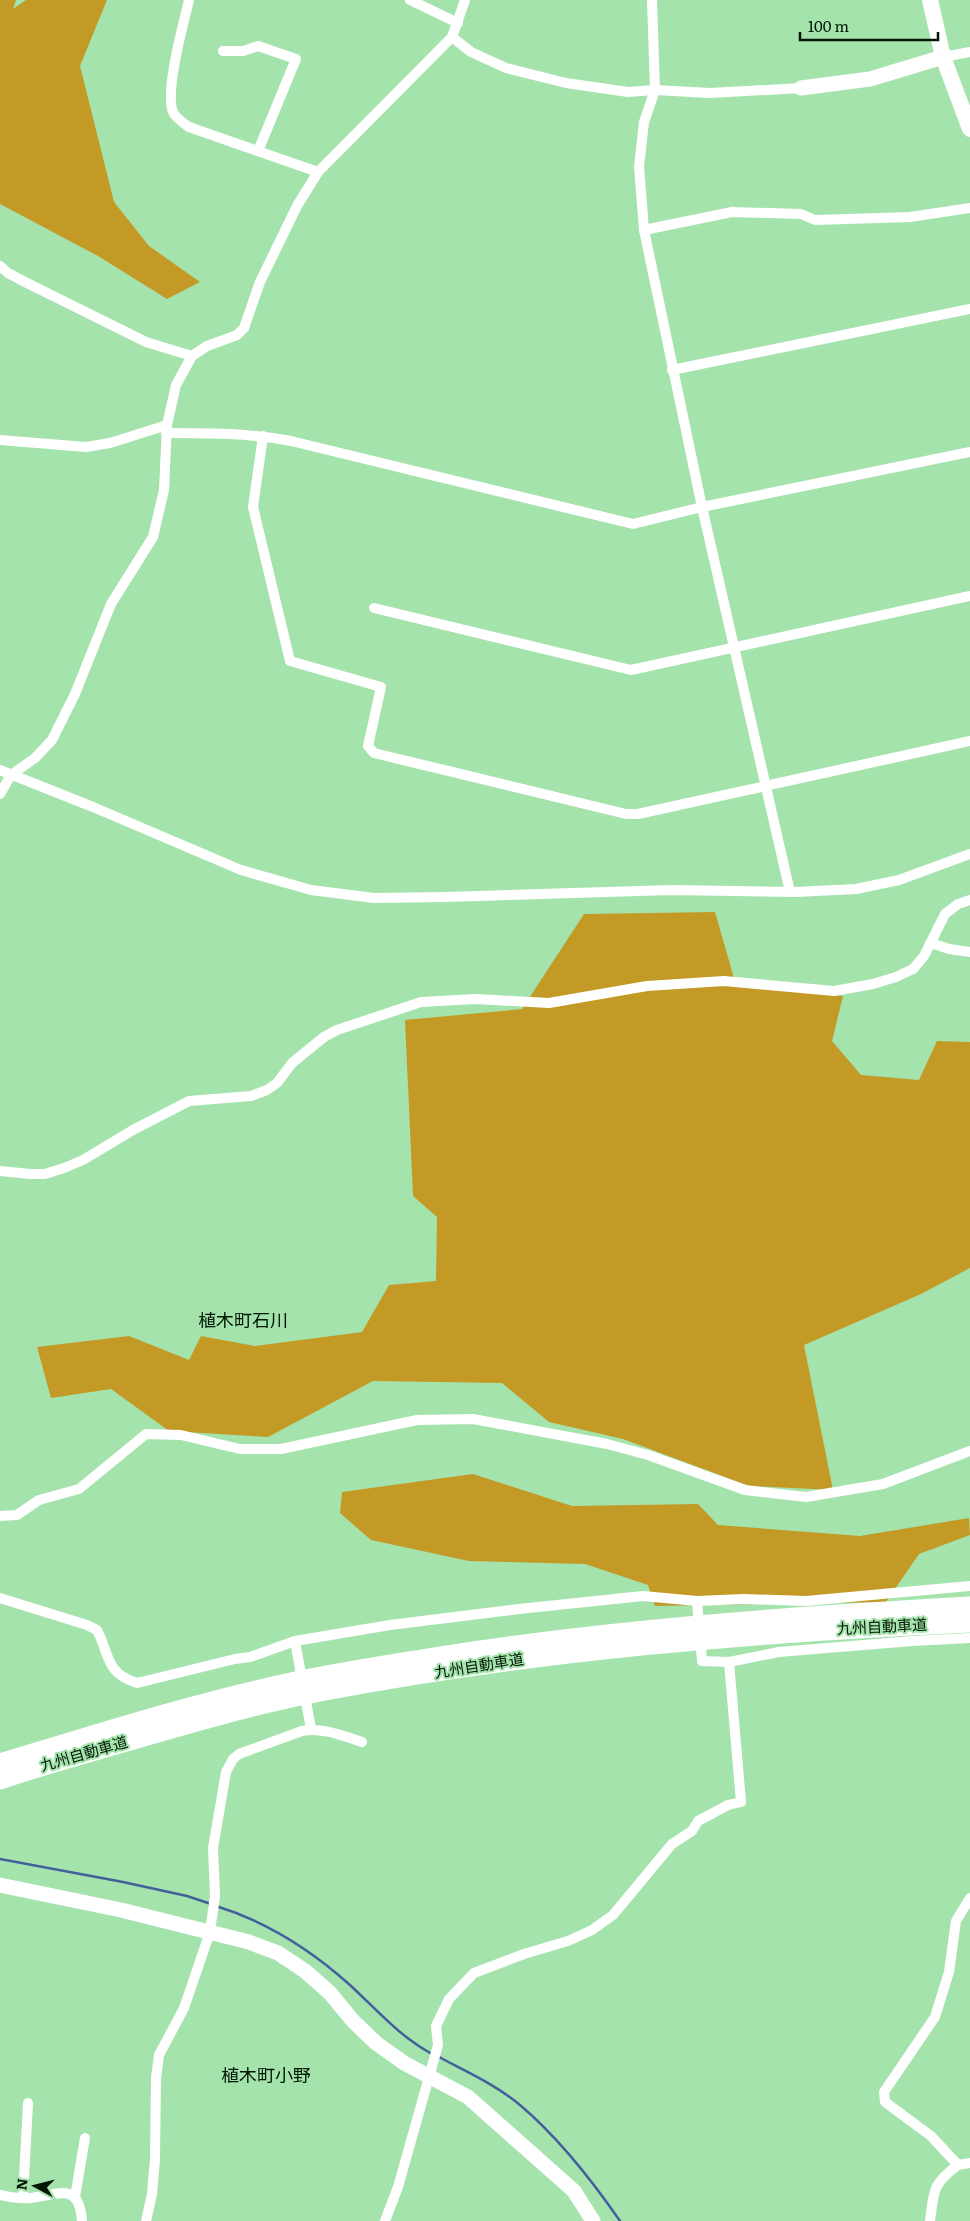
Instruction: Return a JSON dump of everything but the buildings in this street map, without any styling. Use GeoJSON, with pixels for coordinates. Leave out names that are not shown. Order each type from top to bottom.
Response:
{"type":"FeatureCollection","features":[{"type":"Feature","properties":{"kind":"highway","name":"九州自動車道"},"geometry":{"type":"LineString","coordinates":[[0,1763],[176,1710],[291,1682],[366,1668],[493,1648],[664,1627],[970,1606]]}},
{"type":"Feature","properties":{"kind":"highway","name":"九州自動車道"},"geometry":{"type":"LineString","coordinates":[[0,1780],[205,1719],[319,1692],[472,1667],[664,1643],[866,1628],[970,1623]]}},
{"type":"Feature","properties":{"kind":"main road"},"geometry":{"type":"LineString","coordinates":[[930,0],[943,58],[970,129]]}},
{"type":"Feature","properties":{"kind":"street"},"geometry":{"type":"LineString","coordinates":[[189,0],[173,71],[171,103],[174,113],[188,127],[318,172]]}},
{"type":"Feature","properties":{"kind":"street"},"geometry":{"type":"LineString","coordinates":[[410,0],[458,23]]}},
{"type":"Feature","properties":{"kind":"street"},"geometry":{"type":"LineString","coordinates":[[0,794],[11,775],[35,758],[52,740],[75,694],[111,604],[153,537],[164,490],[167,429],[176,385],[192,356],[207,346],[237,335],[244,328],[264,274],[297,206],[318,172],[452,37],[465,0]]}},
{"type":"Feature","properties":{"kind":"street"},"geometry":{"type":"LineString","coordinates":[[652,0],[655,90],[644,122],[639,167],[644,230],[702,507],[790,892]]}},
{"type":"Feature","properties":{"kind":"street"},"geometry":{"type":"LineString","coordinates":[[452,37],[470,52],[506,68],[538,77],[628,92],[655,90],[710,93],[801,88],[870,79],[970,52]]}},
{"type":"Feature","properties":{"kind":"street"},"geometry":{"type":"LineString","coordinates":[[223,51],[243,51],[258,46],[296,59],[258,151]]}},
{"type":"Feature","properties":{"kind":"street"},"geometry":{"type":"LineString","coordinates":[[644,230],[732,212],[801,214],[815,220],[910,217],[970,208]]}},
{"type":"Feature","properties":{"kind":"street"},"geometry":{"type":"LineString","coordinates":[[0,266],[8,273],[25,282],[146,342],[192,356]]}},
{"type":"Feature","properties":{"kind":"street"},"geometry":{"type":"LineString","coordinates":[[672,370],[970,309]]}},
{"type":"Feature","properties":{"kind":"street"},"geometry":{"type":"LineString","coordinates":[[0,440],[86,447],[167,429],[263,436],[418,470],[632,524],[702,507],[970,452]]}},
{"type":"Feature","properties":{"kind":"street"},"geometry":{"type":"LineString","coordinates":[[263,436],[253,507],[290,661],[381,687],[368,746],[374,753],[626,814],[638,814],[970,741]]}},
{"type":"Feature","properties":{"kind":"street"},"geometry":{"type":"LineString","coordinates":[[374,608],[631,670],[970,596]]}},
{"type":"Feature","properties":{"kind":"street"},"geometry":{"type":"LineString","coordinates":[[0,770],[94,807],[241,870],[311,890],[374,898],[445,898],[672,890],[790,892],[856,889],[878,886],[898,880],[970,854]]}},
{"type":"Feature","properties":{"kind":"street"},"geometry":{"type":"LineString","coordinates":[[0,1171],[45,1174],[83,1160],[133,1130],[189,1101],[251,1096],[267,1090],[277,1083],[292,1063],[324,1037],[337,1030],[421,1002],[476,999],[549,1003],[648,986],[724,981],[814,990],[854,989],[896,977],[913,969],[924,956],[939,925],[950,908],[970,900]]}},
{"type":"Feature","properties":{"kind":"street"},"geometry":{"type":"LineString","coordinates":[[931,943],[949,949],[970,952]]}},
{"type":"Feature","properties":{"kind":"street"},"geometry":{"type":"LineString","coordinates":[[0,1516],[17,1516],[40,1500],[79,1489],[146,1434],[181,1435],[240,1449],[281,1449],[417,1420],[473,1419],[607,1444],[648,1455],[744,1490],[806,1497],[884,1484],[970,1451]]}},
{"type":"Feature","properties":{"kind":"street"},"geometry":{"type":"LineString","coordinates":[[0,1598],[87,1625],[97,1630],[110,1664],[124,1679],[136,1683],[250,1657],[295,1641],[390,1625],[519,1609],[643,1596],[697,1601],[743,1599],[806,1601],[970,1586]]}},
{"type":"Feature","properties":{"kind":"street"},"geometry":{"type":"LineString","coordinates":[[697,1601],[702,1661],[729,1662],[779,1652],[970,1638]]}},
{"type":"Feature","properties":{"kind":"street"},"geometry":{"type":"LineString","coordinates":[[295,1641],[310,1715],[311,1729]]}},
{"type":"Feature","properties":{"kind":"street"},"geometry":{"type":"LineString","coordinates":[[385,2221],[398,2187],[438,2045],[436,2026],[449,1999],[474,1973],[524,1954],[568,1941],[592,1930],[613,1915],[672,1844],[692,1831],[698,1821],[728,1805],[741,1802],[729,1662]]}},
{"type":"Feature","properties":{"kind":"street"},"geometry":{"type":"LineString","coordinates":[[146,2221],[152,2194],[155,2159],[156,2078],[159,2055],[184,2008],[211,1925],[215,1896],[213,1848],[226,1772],[233,1759],[239,1754],[254,1747],[311,1729],[362,1742]]}},
{"type":"Feature","properties":{"kind":"street"},"geometry":{"type":"LineString","coordinates":[[0,1885],[122,1910],[211,1925],[249,1942],[278,1952],[305,1971],[330,1993],[353,2021],[376,2043],[404,2062],[431,2071],[468,2097],[574,2191],[593,2221]]}},
{"type":"Feature","properties":{"kind":"street"},"geometry":{"type":"LineString","coordinates":[[958,2166],[931,2136],[884,2102],[884,2092],[935,2017],[949,1972],[956,1921],[970,1898]]}},
{"type":"Feature","properties":{"kind":"street"},"geometry":{"type":"LineString","coordinates":[[23,2197],[28,2103]]}},
{"type":"Feature","properties":{"kind":"street"},"geometry":{"type":"LineString","coordinates":[[75,2197],[85,2138]]}},
{"type":"Feature","properties":{"kind":"street"},"geometry":{"type":"LineString","coordinates":[[930,2221],[935,2186],[947,2173],[958,2166],[970,2163]]}},
{"type":"Feature","properties":{"kind":"street"},"geometry":{"type":"LineString","coordinates":[[0,2195],[23,2197],[67,2192],[75,2197],[81,2206],[82,2221]]}},
{"type":"Feature","properties":{"kind":"shaded area"},"geometry":{"type":"Polygon","coordinates":[[[0,0],[16,0],[13,9],[26,0],[107,0],[80,66],[114,202],[149,246],[200,282],[167,299],[98,256],[0,204],[0,0]]]}},
{"type":"Feature","properties":{"kind":"shaded area"},"geometry":{"type":"Polygon","coordinates":[[[715,912],[736,985],[843,996],[832,1041],[861,1075],[919,1080],[937,1041],[970,1042],[970,1268],[921,1294],[804,1345],[833,1490],[749,1486],[623,1439],[549,1422],[502,1383],[373,1381],[268,1437],[169,1431],[111,1389],[51,1398],[37,1347],[129,1336],[189,1360],[201,1336],[255,1346],[362,1332],[389,1285],[436,1281],[437,1217],[413,1196],[405,1020],[522,1009],[584,914],[715,912]]]}},
{"type":"Feature","properties":{"kind":"shaded area"},"geometry":{"type":"Polygon","coordinates":[[[473,1474],[572,1506],[698,1504],[718,1525],[860,1536],[969,1518],[970,1535],[919,1554],[886,1602],[655,1606],[648,1585],[585,1564],[469,1561],[371,1540],[340,1513],[342,1492],[473,1474]]]}},
{"type":"Feature","properties":{"kind":"waterway"},"geometry":{"type":"LineString","coordinates":[[0,1859],[123,1882],[187,1896],[211,1904]]}},
{"type":"Feature","properties":{"kind":"waterway"},"geometry":{"type":"LineString","coordinates":[[216,1906],[253,1920],[304,1948],[350,1985],[399,2031],[432,2054]]}},
{"type":"Feature","properties":{"kind":"waterway"},"geometry":{"type":"LineString","coordinates":[[437,2056],[480,2078],[520,2105],[548,2131],[574,2160],[620,2221]]}},
{"type":"Feature","properties":{"kind":"district","name":"植木町石川"},"geometry":{"type":"Point","coordinates":[243,1321]}},
{"type":"Feature","properties":{"kind":"district","name":"植木町小野"},"geometry":{"type":"Point","coordinates":[266,2076]}}]}
